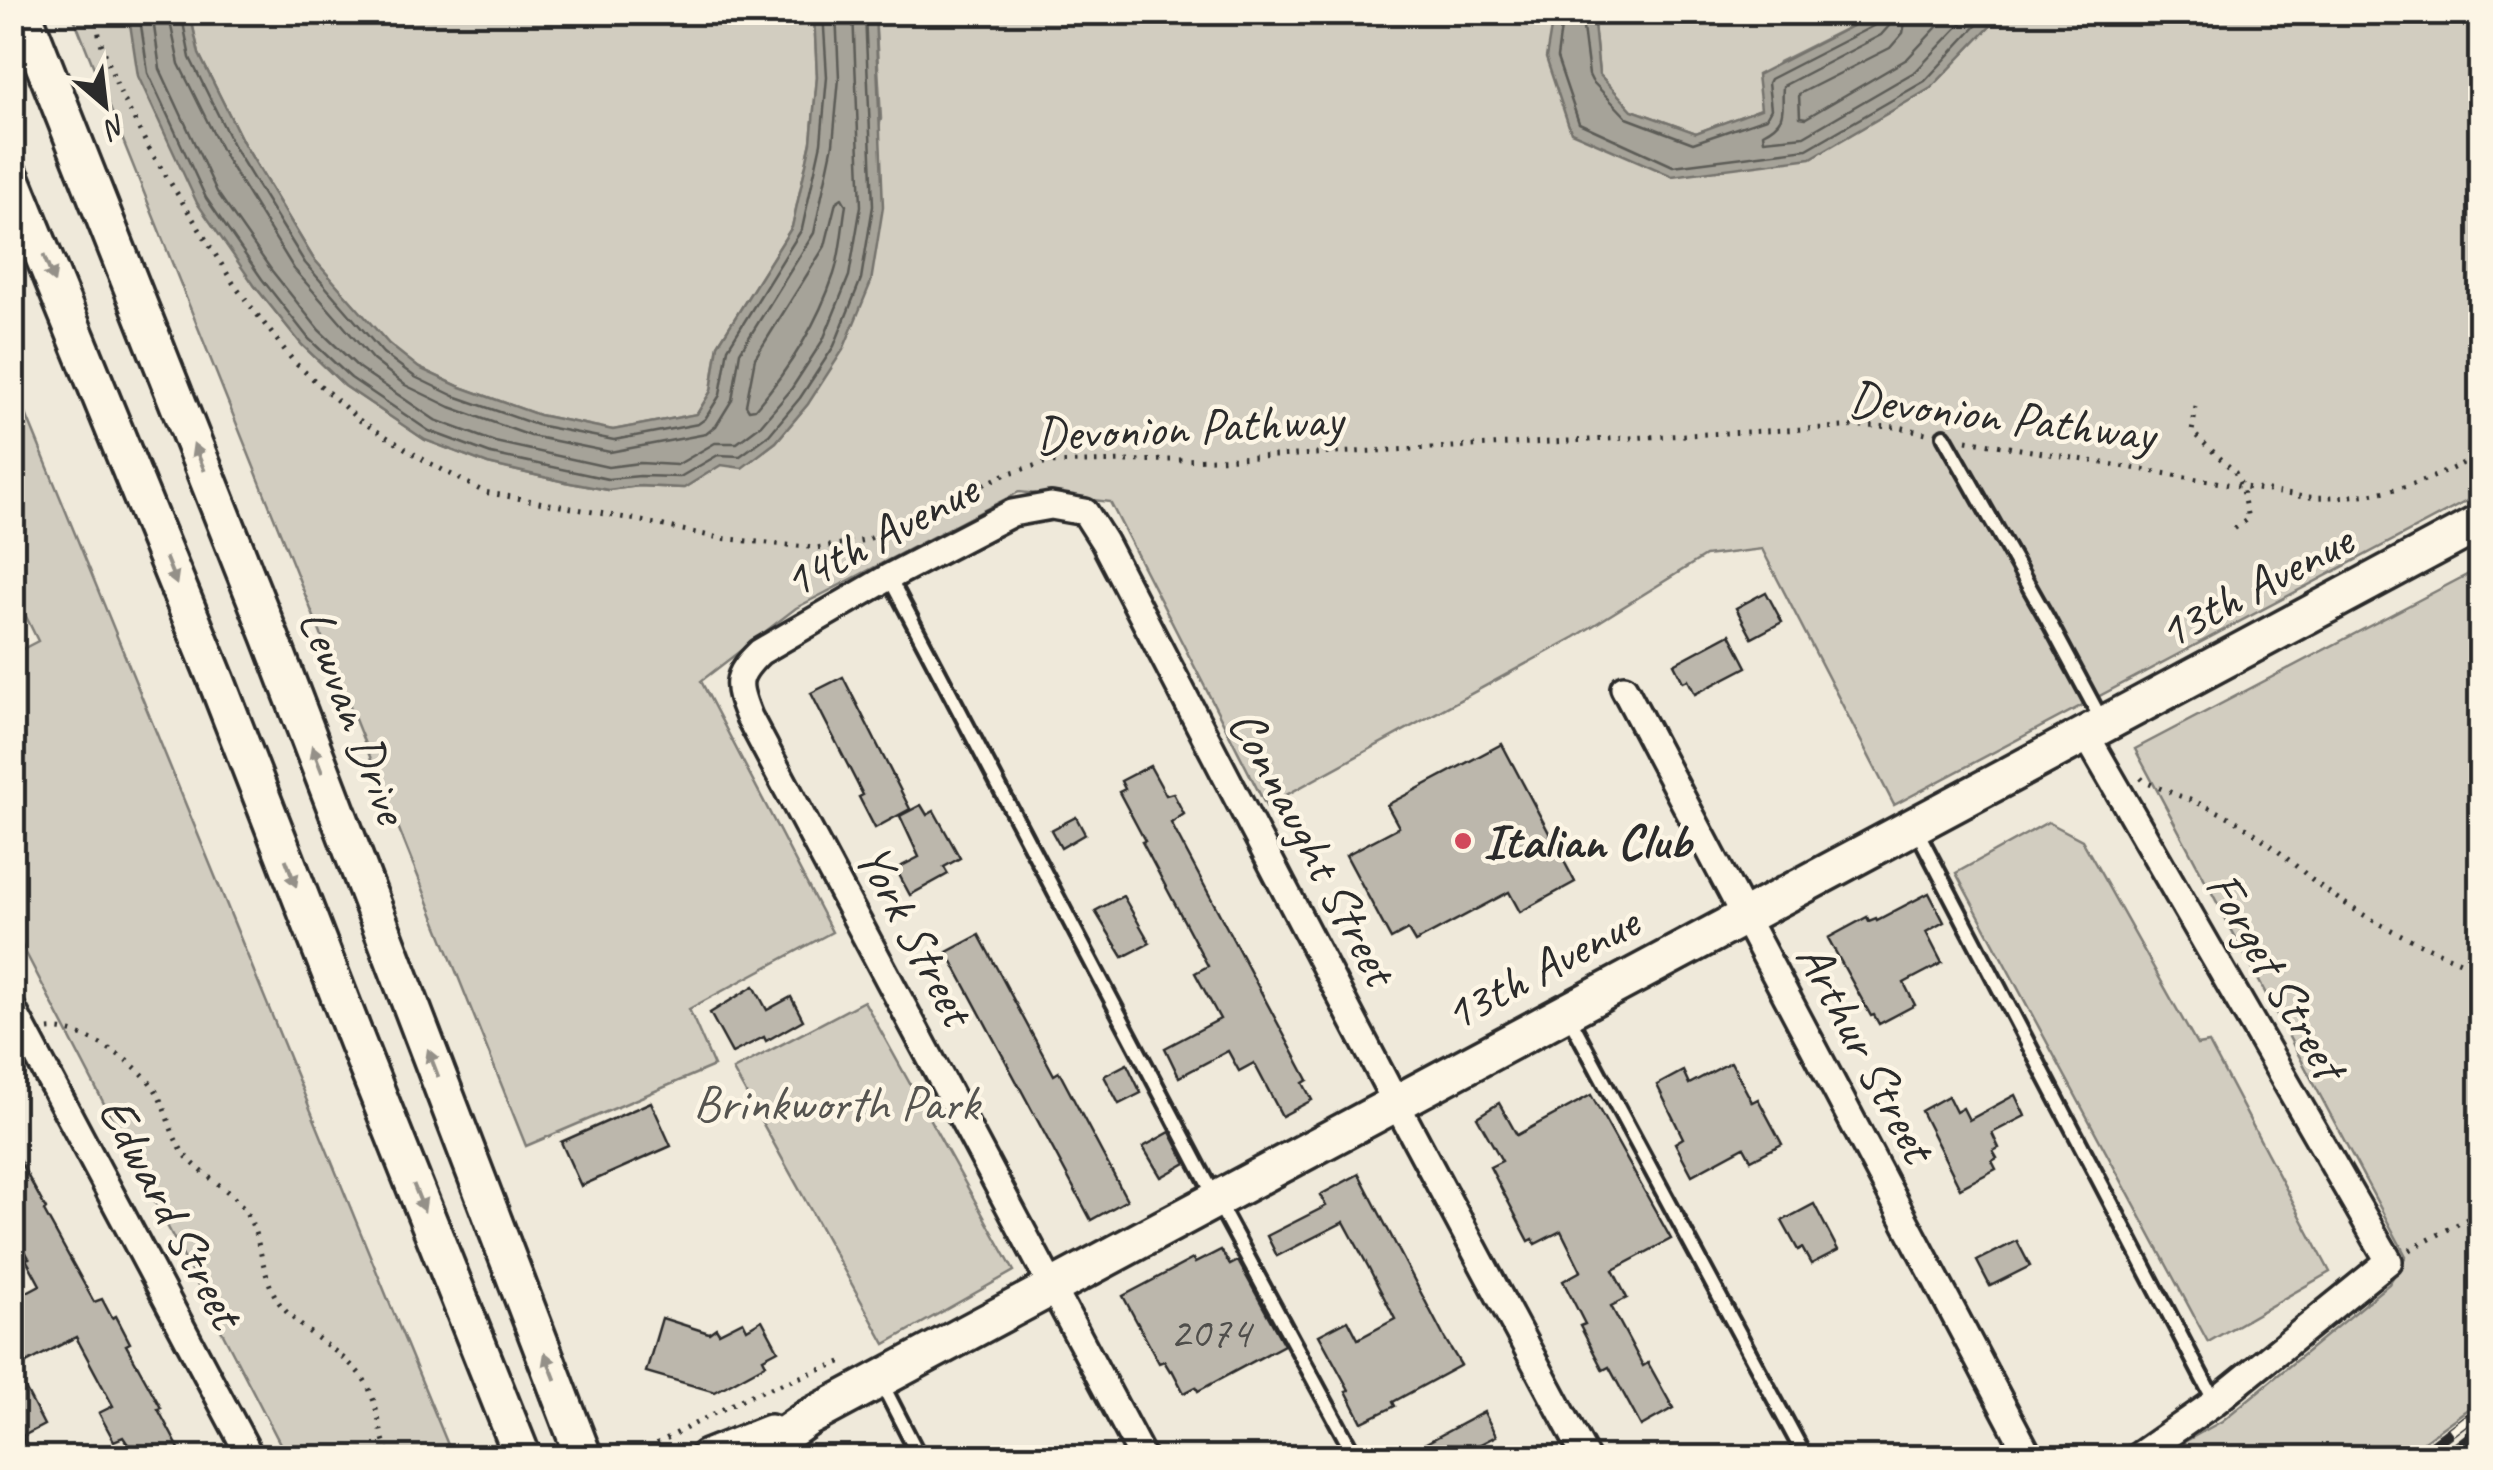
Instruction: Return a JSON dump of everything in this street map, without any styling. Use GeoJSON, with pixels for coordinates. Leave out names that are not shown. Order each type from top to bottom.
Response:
{"type":"FeatureCollection","features":[{"type":"Feature","properties":{"kind":"main road","name":"Lewvan Drive"},"geometry":{"type":"LineString","coordinates":[[23,12],[270,636],[584,1458]]}},
{"type":"Feature","properties":{"kind":"main road"},"geometry":{"type":"LineString","coordinates":[[12,179],[216,682],[522,1458]]}},
{"type":"Feature","properties":{"kind":"main road","name":"13th Avenue"},"geometry":{"type":"LineString","coordinates":[[707,1458],[808,1418],[2480,523]]}},
{"type":"Feature","properties":{"kind":"main road","name":"13th Avenue"},"geometry":{"type":"LineString","coordinates":[[751,1458],[808,1418]]}},
{"type":"Feature","properties":{"kind":"street","name":"14th Avenue"},"geometry":{"type":"LineString","coordinates":[[748,717],[738,689],[743,669],[760,652],[889,577],[1012,513],[1051,506],[1086,512],[1104,542]]}},
{"type":"Feature","properties":{"kind":"street","name":"Connaught Street"},"geometry":{"type":"LineString","coordinates":[[1104,542],[1586,1458]]}},
{"type":"Feature","properties":{"kind":"street","name":"Arthur Street"},"geometry":{"type":"LineString","coordinates":[[1624,688],[2030,1458]]}},
{"type":"Feature","properties":{"kind":"street","name":"York Street"},"geometry":{"type":"LineString","coordinates":[[748,717],[1143,1458]]}},
{"type":"Feature","properties":{"kind":"street","name":"Forget Street"},"geometry":{"type":"LineString","coordinates":[[2094,728],[2389,1261]]}},
{"type":"Feature","properties":{"kind":"street","name":"Edward Street"},"geometry":{"type":"LineString","coordinates":[[12,1008],[20,1040],[251,1458]]}},
{"type":"Feature","properties":{"kind":"street"},"geometry":{"type":"LineString","coordinates":[[2135,1458],[2215,1402],[2389,1261]]}},
{"type":"Feature","properties":{"kind":"lane"},"geometry":{"type":"LineString","coordinates":[[1944,436],[2048,620],[2094,728]]}},
{"type":"Feature","properties":{"kind":"lane"},"geometry":{"type":"LineString","coordinates":[[889,577],[1356,1458]]}},
{"type":"Feature","properties":{"kind":"lane"},"geometry":{"type":"LineString","coordinates":[[1914,825],[2215,1402]]}},
{"type":"Feature","properties":{"kind":"lane"},"geometry":{"type":"LineString","coordinates":[[1566,1012],[1806,1458]]}},
{"type":"Feature","properties":{"kind":"lane"},"geometry":{"type":"LineString","coordinates":[[880,1380],[920,1458]]}},
{"type":"Feature","properties":{"kind":"lane"},"geometry":{"type":"LineString","coordinates":[[12,1436],[24,1458]]}},
{"type":"Feature","properties":{"kind":"path","name":"Devonion Pathway"},"geometry":{"type":"LineString","coordinates":[[95,12],[100,40],[118,88],[148,147],[235,286],[294,362],[359,420],[484,492],[720,538],[816,548],[866,540],[1006,474],[1044,463],[1216,460],[1863,426],[1899,427],[2304,497],[2344,498],[2408,488],[2480,454]]}},
{"type":"Feature","properties":{"kind":"path"},"geometry":{"type":"LineString","coordinates":[[2196,408],[2192,432],[2235,472],[2241,486],[2248,519],[2230,530]]}},
{"type":"Feature","properties":{"kind":"path"},"geometry":{"type":"LineString","coordinates":[[2133,770],[2145,782],[2230,817],[2372,920],[2424,947],[2480,969]]}},
{"type":"Feature","properties":{"kind":"path"},"geometry":{"type":"LineString","coordinates":[[20,1040],[54,1028],[73,1033],[118,1054],[156,1089],[178,1145],[247,1215],[271,1289],[286,1312],[362,1377],[390,1458]]}},
{"type":"Feature","properties":{"kind":"path"},"geometry":{"type":"LineString","coordinates":[[2389,1261],[2480,1212]]}},
{"type":"Feature","properties":{"kind":"green space"},"geometry":{"type":"Polygon","coordinates":[[[72,13],[130,13],[254,285],[302,345],[345,386],[425,440],[488,464],[608,490],[639,486],[683,488],[721,464],[742,467],[776,442],[808,404],[881,119],[875,13],[1552,13],[1672,176],[1931,88],[2003,13],[2480,13],[2480,494],[1894,805],[1762,549],[1705,556],[1575,637],[1266,806],[1110,502],[1019,492],[796,608],[701,681],[832,932],[689,1009],[714,1066],[526,1146],[72,13]]]}},
{"type":"Feature","properties":{"kind":"green space"},"geometry":{"type":"Polygon","coordinates":[[[190,13],[814,13],[817,77],[811,142],[792,227],[718,345],[711,391],[697,414],[613,430],[539,415],[419,368],[389,345],[313,258],[244,144],[199,54],[190,13]]]}},
{"type":"Feature","properties":{"kind":"green space"},"geometry":{"type":"Polygon","coordinates":[[[1590,13],[1877,13],[1779,62],[1762,109],[1696,133],[1632,110],[1599,74],[1590,13]]]}},
{"type":"Feature","properties":{"kind":"green space"},"geometry":{"type":"Polygon","coordinates":[[[13,382],[453,1457],[287,1457],[13,928],[13,654],[38,641],[13,590],[13,382]]]}},
{"type":"Feature","properties":{"kind":"green space"},"geometry":{"type":"Polygon","coordinates":[[[2480,568],[2480,1400],[2402,1457],[2157,1457],[2222,1421],[2389,1284],[2406,1256],[2135,749],[2480,568]]]}},
{"type":"Feature","properties":{"kind":"green space"},"geometry":{"type":"Polygon","coordinates":[[[2048,822],[2082,840],[2197,1045],[2209,1043],[2330,1272],[2208,1342],[1956,873],[2048,822]]]}},
{"type":"Feature","properties":{"kind":"green space","name":"Brinkworth Park"},"geometry":{"type":"Polygon","coordinates":[[[864,1001],[1014,1271],[885,1344],[733,1070],[864,1001]]]}},
{"type":"Feature","properties":{"kind":"water"},"geometry":{"type":"Polygon","coordinates":[[[130,13],[190,13],[199,54],[244,144],[313,258],[389,344],[419,368],[458,386],[539,415],[613,430],[697,414],[711,391],[718,345],[792,227],[811,142],[817,77],[814,13],[875,13],[883,207],[871,282],[843,350],[808,404],[776,442],[742,468],[721,465],[684,488],[639,486],[608,490],[488,464],[425,440],[345,386],[302,345],[197,203],[138,76],[130,13]]]}},
{"type":"Feature","properties":{"kind":"water"},"geometry":{"type":"Polygon","coordinates":[[[1552,13],[1590,13],[1599,74],[1632,110],[1696,133],[1761,109],[1757,75],[1877,13],[2003,13],[1931,88],[1811,158],[1672,176],[1571,132],[1546,58],[1552,13]]]}},
{"type":"Feature","properties":{"kind":"building"},"geometry":{"type":"Polygon","coordinates":[[[1766,592],[1782,622],[1752,638],[1736,608],[1766,592]]]}},
{"type":"Feature","properties":{"kind":"building"},"geometry":{"type":"Polygon","coordinates":[[[1730,634],[1747,667],[1695,694],[1674,664],[1730,634]]]}},
{"type":"Feature","properties":{"kind":"building"},"geometry":{"type":"Polygon","coordinates":[[[843,677],[910,809],[875,828],[859,797],[863,795],[811,693],[843,677]]]}},
{"type":"Feature","properties":{"kind":"building","name":"Italian Club"},"geometry":{"type":"Polygon","coordinates":[[[1502,744],[1575,882],[1520,912],[1509,892],[1415,942],[1408,930],[1391,939],[1346,855],[1399,827],[1387,805],[1502,744]]]}},
{"type":"Feature","properties":{"kind":"building"},"geometry":{"type":"Polygon","coordinates":[[[1150,766],[1166,795],[1173,793],[1184,814],[1171,823],[1308,1080],[1303,1083],[1312,1100],[1282,1116],[1254,1063],[1239,1071],[1228,1051],[1179,1077],[1165,1048],[1220,1019],[1195,973],[1208,966],[1119,792],[1125,789],[1121,781],[1150,766]]]}},
{"type":"Feature","properties":{"kind":"building"},"geometry":{"type":"Polygon","coordinates":[[[921,805],[927,815],[934,811],[960,858],[944,867],[948,874],[910,895],[896,869],[919,857],[900,816],[921,805]]]}},
{"type":"Feature","properties":{"kind":"building"},"geometry":{"type":"Polygon","coordinates":[[[1076,817],[1085,834],[1061,848],[1051,830],[1076,817]]]}},
{"type":"Feature","properties":{"kind":"building"},"geometry":{"type":"Polygon","coordinates":[[[1929,893],[1944,922],[1926,932],[1942,963],[1904,983],[1915,1005],[1879,1024],[1828,938],[1867,917],[1869,921],[1877,920],[1929,893]]]}},
{"type":"Feature","properties":{"kind":"building"},"geometry":{"type":"Polygon","coordinates":[[[1123,896],[1150,943],[1123,957],[1095,911],[1123,896]]]}},
{"type":"Feature","properties":{"kind":"building"},"geometry":{"type":"Polygon","coordinates":[[[979,935],[1054,1075],[1059,1072],[1127,1200],[1091,1220],[947,952],[979,935]]]}},
{"type":"Feature","properties":{"kind":"building"},"geometry":{"type":"Polygon","coordinates":[[[754,986],[767,1010],[791,997],[803,1020],[766,1041],[764,1037],[732,1053],[710,1013],[754,986]]]}},
{"type":"Feature","properties":{"kind":"building"},"geometry":{"type":"Polygon","coordinates":[[[1731,1062],[1752,1102],[1758,1099],[1782,1144],[1751,1160],[1744,1147],[1692,1175],[1675,1143],[1683,1138],[1657,1085],[1683,1071],[1689,1084],[1731,1062]]]}},
{"type":"Feature","properties":{"kind":"building"},"geometry":{"type":"Polygon","coordinates":[[[1127,1064],[1141,1093],[1119,1104],[1104,1076],[1127,1064]]]}},
{"type":"Feature","properties":{"kind":"building"},"geometry":{"type":"Polygon","coordinates":[[[1591,1095],[1671,1239],[1613,1270],[1627,1298],[1611,1306],[1643,1366],[1648,1363],[1673,1408],[1641,1426],[1609,1367],[1603,1370],[1580,1326],[1585,1324],[1563,1281],[1581,1271],[1561,1231],[1535,1244],[1533,1239],[1529,1241],[1490,1167],[1502,1161],[1477,1117],[1499,1103],[1517,1135],[1591,1095]]]}},
{"type":"Feature","properties":{"kind":"building"},"geometry":{"type":"Polygon","coordinates":[[[2015,1095],[2025,1116],[1992,1133],[1999,1148],[1993,1151],[1996,1169],[1960,1188],[1921,1111],[1948,1096],[1956,1112],[1963,1108],[1969,1120],[2015,1095]]]}},
{"type":"Feature","properties":{"kind":"building"},"geometry":{"type":"Polygon","coordinates":[[[651,1102],[671,1146],[581,1186],[561,1142],[651,1102]]]}},
{"type":"Feature","properties":{"kind":"building"},"geometry":{"type":"Polygon","coordinates":[[[1170,1132],[1186,1163],[1161,1177],[1143,1147],[1170,1132]]]}},
{"type":"Feature","properties":{"kind":"building"},"geometry":{"type":"Polygon","coordinates":[[[12,1147],[94,1302],[102,1299],[112,1318],[116,1316],[130,1343],[126,1345],[184,1458],[137,1458],[123,1437],[114,1441],[99,1413],[113,1406],[76,1337],[15,1369],[44,1425],[23,1436],[12,1426],[12,1300],[40,1285],[12,1227],[12,1147]]]}},
{"type":"Feature","properties":{"kind":"building"},"geometry":{"type":"Polygon","coordinates":[[[1359,1174],[1461,1365],[1362,1422],[1319,1335],[1348,1320],[1358,1339],[1395,1319],[1369,1268],[1344,1222],[1277,1256],[1267,1236],[1326,1206],[1320,1195],[1359,1174]]]}},
{"type":"Feature","properties":{"kind":"building"},"geometry":{"type":"Polygon","coordinates":[[[1814,1204],[1838,1250],[1811,1264],[1782,1221],[1814,1204]]]}},
{"type":"Feature","properties":{"kind":"building"},"geometry":{"type":"Polygon","coordinates":[[[2017,1241],[2030,1266],[1990,1286],[1977,1261],[2017,1241]]]}},
{"type":"Feature","properties":{"kind":"building"},"geometry":{"type":"Polygon","coordinates":[[[1221,1250],[1230,1265],[1238,1261],[1284,1345],[1198,1391],[1196,1387],[1184,1393],[1172,1370],[1164,1361],[1159,1363],[1123,1296],[1193,1259],[1195,1263],[1221,1250]]]}},
{"type":"Feature","properties":{"kind":"building"},"geometry":{"type":"Polygon","coordinates":[[[662,1318],[709,1333],[716,1328],[719,1333],[743,1321],[747,1329],[762,1320],[778,1350],[763,1358],[766,1364],[715,1392],[646,1372],[662,1318]]]}},
{"type":"Feature","properties":{"kind":"building"},"geometry":{"type":"Polygon","coordinates":[[[1484,1412],[1496,1436],[1457,1456],[1455,1451],[1443,1458],[1398,1458],[1484,1412]]]}},
{"type":"Feature","properties":{"kind":"railway"},"geometry":{"type":"LineString","coordinates":[[2416,1458],[2480,1409]]}},
{"type":"Feature","properties":{"kind":"railway"},"geometry":{"type":"LineString","coordinates":[[2443,1458],[2480,1429]]}},
{"type":"Feature","properties":{"kind":"place","name":"Italian Club"},"geometry":{"type":"Point","coordinates":[1463,841]}}]}
